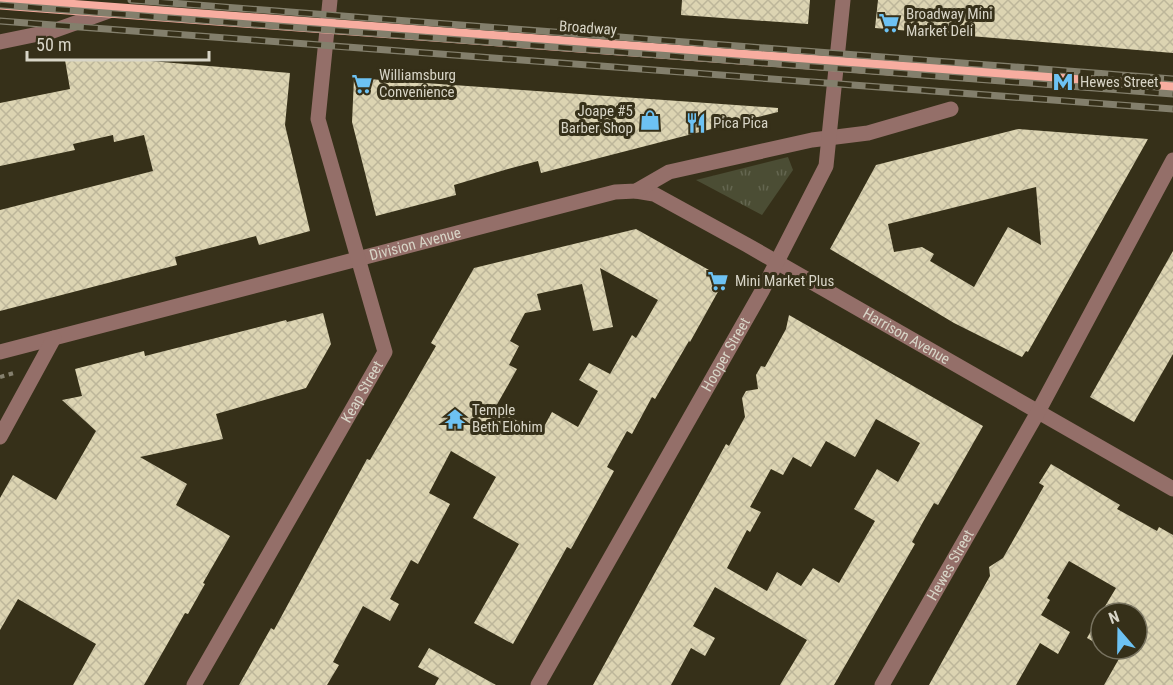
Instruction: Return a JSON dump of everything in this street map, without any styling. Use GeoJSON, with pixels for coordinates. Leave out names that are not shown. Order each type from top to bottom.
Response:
{"type":"FeatureCollection","features":[{"type":"Feature","properties":{"kind":"main road","name":"Broadway"},"geometry":{"type":"LineString","coordinates":[[0,2],[1173,89]]}},
{"type":"Feature","properties":{"kind":"street","name":"Keap Street"},"geometry":{"type":"LineString","coordinates":[[194,685],[385,352],[318,119],[330,0]]}},
{"type":"Feature","properties":{"kind":"street","name":"Hooper Street"},"geometry":{"type":"LineString","coordinates":[[538,685],[777,263],[826,166],[843,0]]}},
{"type":"Feature","properties":{"kind":"street"},"geometry":{"type":"LineString","coordinates":[[0,42],[53,31],[109,11]]}},
{"type":"Feature","properties":{"kind":"street"},"geometry":{"type":"LineString","coordinates":[[829,139],[868,133],[951,109]]}},
{"type":"Feature","properties":{"kind":"street","name":"Division Avenue"},"geometry":{"type":"LineString","coordinates":[[0,352],[615,192],[636,191],[669,172],[812,140],[829,139]]}},
{"type":"Feature","properties":{"kind":"street","name":"Hewes Street"},"geometry":{"type":"LineString","coordinates":[[882,685],[1038,412],[1173,160]]}},
{"type":"Feature","properties":{"kind":"street","name":"Harrison Avenue"},"geometry":{"type":"LineString","coordinates":[[636,191],[654,194],[1173,489]]}},
{"type":"Feature","properties":{"kind":"street"},"geometry":{"type":"LineString","coordinates":[[0,437],[54,338]]}},
{"type":"Feature","properties":{"kind":"green space"},"geometry":{"type":"Polygon","coordinates":[[[788,157],[793,170],[762,215],[696,180],[788,157]]]}},
{"type":"Feature","properties":{"kind":"building"},"geometry":{"type":"Polygon","coordinates":[[[682,0],[810,0],[808,24],[681,15],[682,0]]]}},
{"type":"Feature","properties":{"kind":"building"},"geometry":{"type":"Polygon","coordinates":[[[878,0],[1173,0],[1173,53],[875,28],[878,0]]]}},
{"type":"Feature","properties":{"kind":"building"},"geometry":{"type":"Polygon","coordinates":[[[65,60],[150,61],[290,73],[285,125],[310,231],[259,245],[256,236],[175,257],[177,265],[0,311],[0,210],[153,171],[144,135],[114,142],[113,135],[73,144],[75,150],[0,166],[0,103],[70,89],[65,60]]]}},
{"type":"Feature","properties":{"kind":"building"},"geometry":{"type":"Polygon","coordinates":[[[354,78],[778,108],[778,112],[541,173],[538,161],[454,185],[456,195],[376,216],[352,122],[354,78]]]}},
{"type":"Feature","properties":{"kind":"building"},"geometry":{"type":"Polygon","coordinates":[[[1018,129],[1148,139],[1028,352],[1026,351],[1022,357],[954,323],[830,249],[876,165],[1018,129]],[[1036,187],[888,224],[894,252],[922,247],[934,254],[930,261],[974,287],[1008,227],[1041,245],[1036,187]]]}},
{"type":"Feature","properties":{"kind":"building"},"geometry":{"type":"Polygon","coordinates":[[[636,229],[725,279],[655,399],[652,397],[632,434],[627,431],[607,467],[614,471],[571,549],[567,547],[513,644],[474,623],[519,544],[473,518],[496,477],[451,451],[429,493],[450,504],[418,564],[411,560],[390,599],[399,604],[390,621],[363,606],[333,662],[339,665],[327,685],[239,685],[271,628],[274,630],[367,459],[370,460],[436,346],[431,343],[474,268],[636,229]],[[600,268],[613,327],[593,331],[582,284],[537,294],[541,310],[525,313],[510,341],[519,346],[509,365],[517,369],[495,408],[540,434],[552,412],[578,427],[598,391],[579,380],[589,363],[610,374],[632,335],[636,338],[658,300],[600,268]]]}},
{"type":"Feature","properties":{"kind":"building"},"geometry":{"type":"Polygon","coordinates":[[[1173,251],[1173,354],[1134,422],[1090,397],[1173,251]]]}},
{"type":"Feature","properties":{"kind":"building"},"geometry":{"type":"Polygon","coordinates":[[[323,313],[331,344],[306,388],[216,414],[223,439],[140,457],[187,484],[176,505],[230,536],[188,614],[185,613],[144,685],[73,685],[96,644],[18,599],[0,630],[0,498],[13,475],[56,500],[96,431],[62,400],[82,396],[75,369],[144,351],[145,356],[286,320],[287,322],[323,313]]]}},
{"type":"Feature","properties":{"kind":"building"},"geometry":{"type":"Polygon","coordinates":[[[789,315],[983,426],[938,505],[934,503],[923,522],[912,542],[915,544],[834,685],[780,685],[807,640],[715,587],[693,626],[715,638],[705,656],[691,648],[671,685],[593,685],[726,444],[729,446],[745,417],[742,398],[746,391],[758,389],[756,375],[761,366],[765,367],[786,329],[789,315]],[[876,419],[855,457],[826,441],[811,467],[793,457],[783,475],[771,469],[750,507],[761,512],[750,532],[747,530],[727,568],[767,591],[777,572],[801,586],[813,568],[839,583],[875,521],[854,509],[877,469],[898,482],[920,443],[876,419]]]}},
{"type":"Feature","properties":{"kind":"building"},"geometry":{"type":"Polygon","coordinates":[[[1051,464],[1120,505],[1117,509],[1157,531],[1159,527],[1173,535],[1173,685],[1104,685],[1118,661],[1149,661],[1149,601],[1108,601],[1116,588],[1069,561],[1047,598],[1050,600],[1041,615],[1070,632],[1058,654],[1040,643],[1016,685],[929,685],[990,576],[989,567],[1003,558],[1044,486],[1039,483],[1051,464]]]}},
{"type":"Feature","properties":{"kind":"building"},"geometry":{"type":"Polygon","coordinates":[[[429,648],[496,685],[435,685],[439,678],[418,667],[429,648]]]}},
{"type":"Feature","properties":{"kind":"railway"},"geometry":{"type":"LineString","coordinates":[[131,0],[1173,79]]}},
{"type":"Feature","properties":{"kind":"railway"},"geometry":{"type":"LineString","coordinates":[[0,5],[1173,94]]}},
{"type":"Feature","properties":{"kind":"railway"},"geometry":{"type":"LineString","coordinates":[[0,21],[1173,109]]}},
{"type":"Feature","properties":{"kind":"place","name":"Broadway Mini Market Deli"},"geometry":{"type":"Point","coordinates":[889,23]}},
{"type":"Feature","properties":{"kind":"place","name":"Hewes Street"},"geometry":{"type":"Point","coordinates":[1063,82]}},
{"type":"Feature","properties":{"kind":"place","name":"Williamsburg Convenience"},"geometry":{"type":"Point","coordinates":[362,84]}},
{"type":"Feature","properties":{"kind":"place","name":"Joape #5 Barber Shop"},"geometry":{"type":"Point","coordinates":[650,120]}},
{"type":"Feature","properties":{"kind":"place","name":"Pica Pica"},"geometry":{"type":"Point","coordinates":[696,123]}},
{"type":"Feature","properties":{"kind":"place","name":"Mini Market Plus"},"geometry":{"type":"Point","coordinates":[718,281]}},
{"type":"Feature","properties":{"kind":"place","name":"Temple Beth Elohim"},"geometry":{"type":"Point","coordinates":[455,419]}}]}
